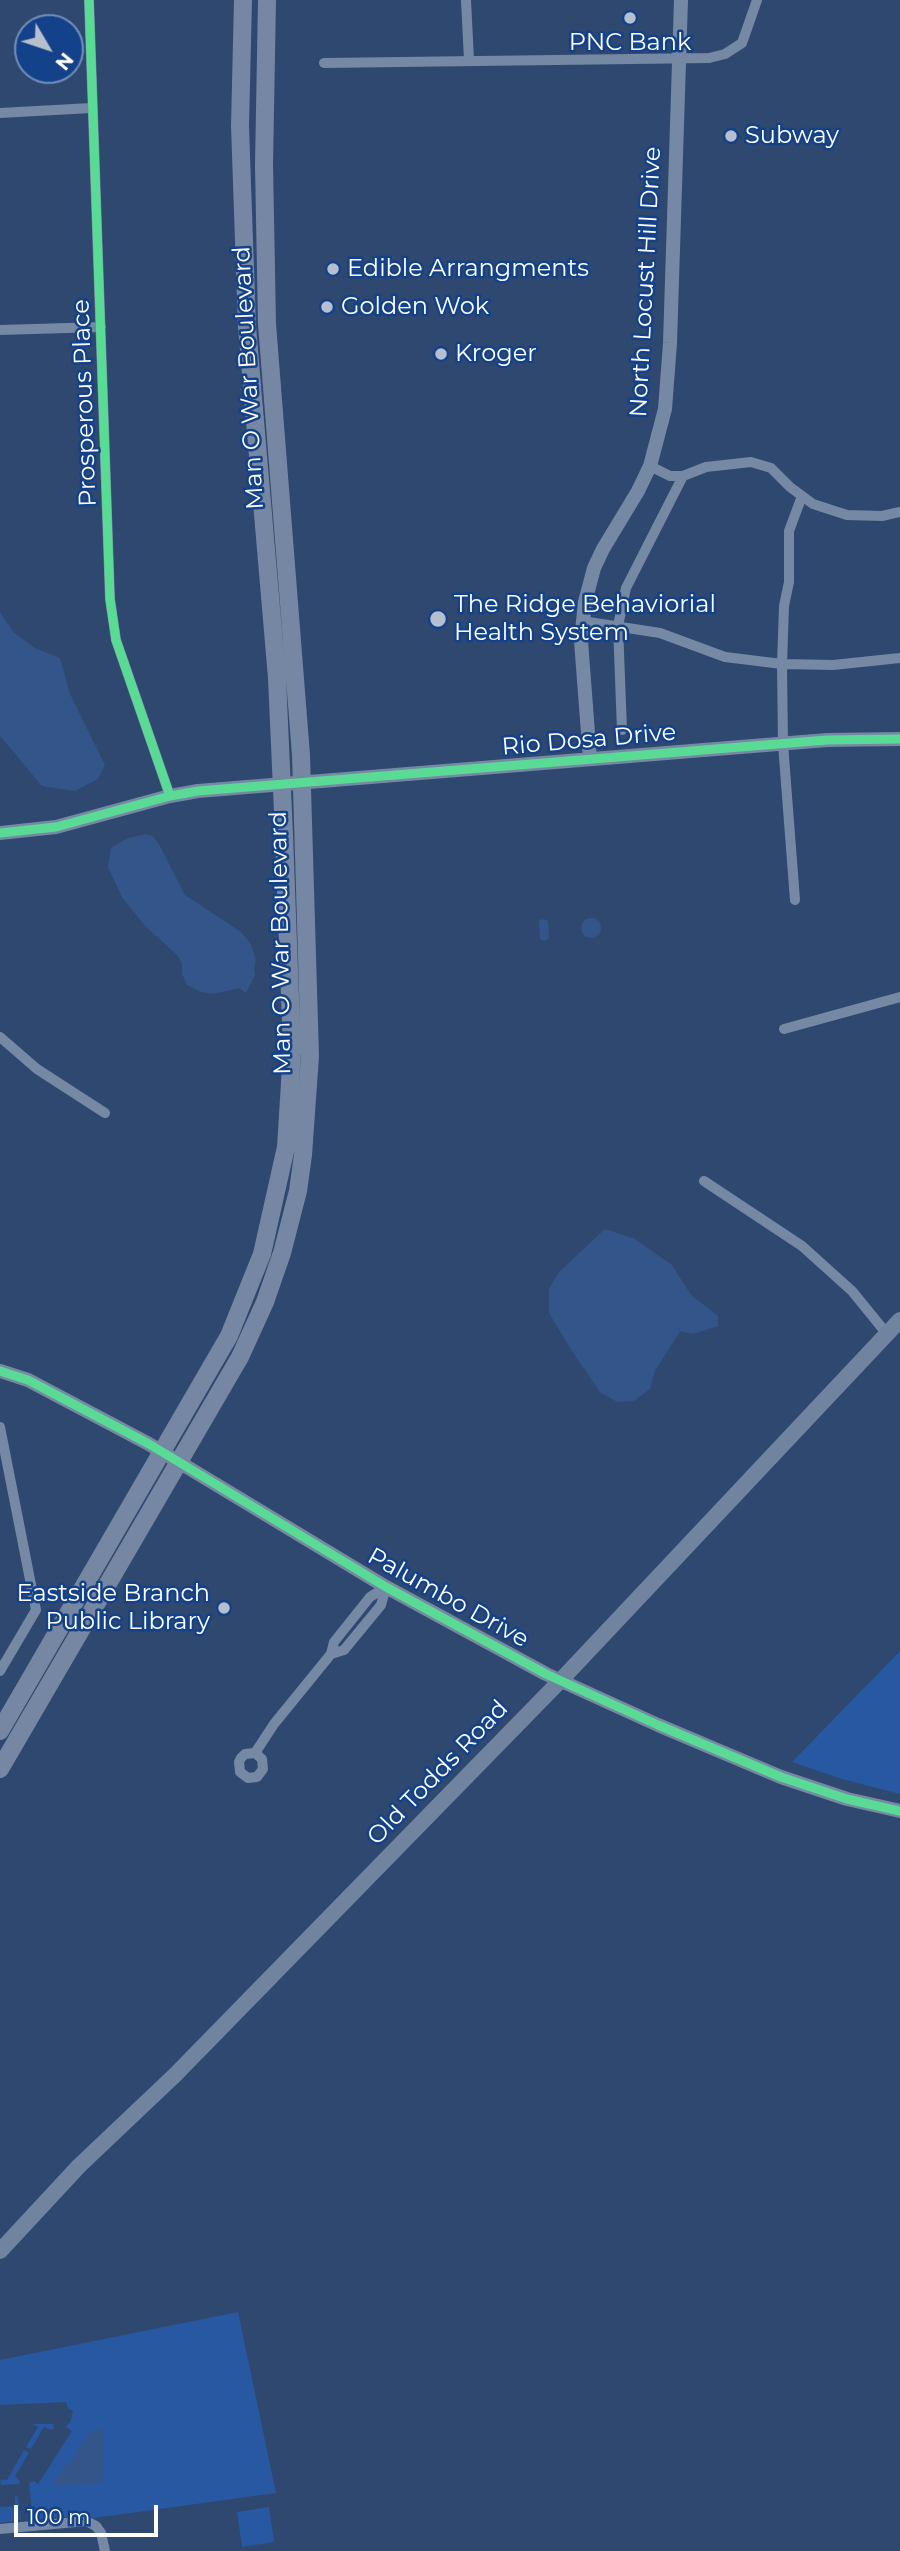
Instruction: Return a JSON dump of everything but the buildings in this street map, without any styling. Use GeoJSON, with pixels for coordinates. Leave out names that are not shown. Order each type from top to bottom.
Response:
{"type":"FeatureCollection","features":[{"type":"Feature","properties":{"kind":"main road","name":"Man O War Boulevard"},"geometry":{"type":"LineString","coordinates":[[0,1731],[217,1360],[248,1295],[262,1254],[281,1176],[289,1114],[292,1051],[275,652],[247,327],[240,126],[243,0]]}},
{"type":"Feature","properties":{"kind":"main road","name":"Man O War Boulevard"},"geometry":{"type":"LineString","coordinates":[[0,1769],[223,1387],[256,1322],[282,1253],[298,1191],[307,1127],[310,1056],[302,783],[267,324],[264,165],[267,0]]}},
{"type":"Feature","properties":{"kind":"main road","name":"Old Todds Road"},"geometry":{"type":"LineString","coordinates":[[0,2251],[79,2166],[175,2075],[561,1680],[900,1320]]}},
{"type":"Feature","properties":{"kind":"street","name":"Prosperous Place"},"geometry":{"type":"LineString","coordinates":[[89,0],[91,108],[113,624],[170,796]]}},
{"type":"Feature","properties":{"kind":"street"},"geometry":{"type":"LineString","coordinates":[[467,0],[469,60]]}},
{"type":"Feature","properties":{"kind":"street","name":"North Locust Hill Drive"},"geometry":{"type":"LineString","coordinates":[[590,759],[582,667],[582,621],[594,568],[650,466],[664,409],[670,343],[681,0]]}},
{"type":"Feature","properties":{"kind":"street"},"geometry":{"type":"LineString","coordinates":[[324,63],[709,58],[725,54],[745,38],[757,0]]}},
{"type":"Feature","properties":{"kind":"street"},"geometry":{"type":"LineString","coordinates":[[0,113],[91,108]]}},
{"type":"Feature","properties":{"kind":"street"},"geometry":{"type":"LineString","coordinates":[[0,330],[101,327]]}},
{"type":"Feature","properties":{"kind":"street"},"geometry":{"type":"LineString","coordinates":[[650,466],[670,476],[683,477],[706,467],[751,462],[771,468],[813,504],[847,515],[882,516],[900,512]]}},
{"type":"Feature","properties":{"kind":"street"},"geometry":{"type":"LineString","coordinates":[[622,730],[618,626],[626,587],[683,477]]}},
{"type":"Feature","properties":{"kind":"street"},"geometry":{"type":"LineString","coordinates":[[795,900],[783,744],[782,664],[784,606],[789,582],[789,531],[802,496]]}},
{"type":"Feature","properties":{"kind":"street"},"geometry":{"type":"LineString","coordinates":[[582,621],[660,633],[725,657],[782,664],[833,665],[900,658]]}},
{"type":"Feature","properties":{"kind":"street","name":"Rio Dosa Drive"},"geometry":{"type":"LineString","coordinates":[[0,833],[64,826],[170,796],[198,791],[783,744],[900,739]]}},
{"type":"Feature","properties":{"kind":"street"},"geometry":{"type":"LineString","coordinates":[[784,1029],[900,997]]}},
{"type":"Feature","properties":{"kind":"street"},"geometry":{"type":"LineString","coordinates":[[0,1037],[37,1069],[105,1113]]}},
{"type":"Feature","properties":{"kind":"street"},"geometry":{"type":"LineString","coordinates":[[704,1181],[802,1245],[852,1291],[887,1334]]}},
{"type":"Feature","properties":{"kind":"street","name":"Palumbo Drive"},"geometry":{"type":"LineString","coordinates":[[0,1371],[31,1382],[163,1452],[386,1587],[561,1680],[661,1727],[781,1777],[848,1799],[900,1811]]}},
{"type":"Feature","properties":{"kind":"street"},"geometry":{"type":"LineString","coordinates":[[0,1427],[36,1610],[0,1671]]}},
{"type":"Feature","properties":{"kind":"street"},"geometry":{"type":"LineString","coordinates":[[255,1753],[274,1724],[331,1654],[344,1650],[381,1605],[386,1587]]}},
{"type":"Feature","properties":{"kind":"street"},"geometry":{"type":"LineString","coordinates":[[0,2529],[86,2521],[96,2526],[101,2533],[105,2551]]}},
{"type":"Feature","properties":{"kind":"shaded area"},"geometry":{"type":"Polygon","coordinates":[[[0,612],[13,632],[35,648],[60,658],[70,694],[105,765],[98,779],[75,791],[42,786],[0,736],[0,612]]]}},
{"type":"Feature","properties":{"kind":"shaded area"},"geometry":{"type":"Polygon","coordinates":[[[145,834],[153,836],[160,846],[185,895],[241,932],[250,943],[256,960],[255,975],[246,993],[239,988],[213,994],[187,985],[182,974],[182,963],[177,955],[144,925],[122,897],[108,867],[111,848],[126,839],[145,834]]]}},
{"type":"Feature","properties":{"kind":"shaded area"},"geometry":{"type":"Polygon","coordinates":[[[591,918],[598,921],[601,928],[598,935],[591,938],[584,935],[581,928],[584,921],[591,918]]]}},
{"type":"Feature","properties":{"kind":"shaded area"},"geometry":{"type":"Polygon","coordinates":[[[539,921],[548,921],[549,938],[545,941],[540,939],[539,921]]]}},
{"type":"Feature","properties":{"kind":"shaded area"},"geometry":{"type":"Polygon","coordinates":[[[605,1229],[635,1239],[672,1265],[691,1295],[718,1316],[718,1326],[693,1334],[680,1331],[655,1371],[650,1389],[634,1401],[617,1402],[600,1392],[549,1313],[549,1289],[559,1272],[605,1229]]]}},
{"type":"Feature","properties":{"kind":"shaded area"},"geometry":{"type":"Polygon","coordinates":[[[900,1651],[900,1794],[792,1762],[900,1651]]]}},
{"type":"Feature","properties":{"kind":"shaded area"},"geometry":{"type":"Polygon","coordinates":[[[238,2312],[276,2493],[94,2518],[78,2516],[33,2520],[29,2483],[34,2481],[38,2484],[72,2431],[66,2427],[73,2411],[68,2409],[66,2402],[0,2405],[0,2360],[238,2312]]]}},
{"type":"Feature","properties":{"kind":"shaded area"},"geometry":{"type":"Polygon","coordinates":[[[32,2424],[53,2424],[54,2428],[51,2430],[44,2427],[31,2449],[26,2447],[38,2427],[32,2424]]]}},
{"type":"Feature","properties":{"kind":"shaded area"},"geometry":{"type":"Polygon","coordinates":[[[99,2429],[104,2431],[103,2482],[57,2486],[54,2483],[67,2463],[74,2459],[80,2445],[91,2432],[99,2429]]]}},
{"type":"Feature","properties":{"kind":"shaded area"},"geometry":{"type":"Polygon","coordinates":[[[24,2450],[29,2453],[15,2476],[20,2481],[19,2484],[1,2485],[0,2479],[7,2480],[24,2450]]]}},
{"type":"Feature","properties":{"kind":"shaded area"},"geometry":{"type":"Polygon","coordinates":[[[15,2495],[18,2497],[20,2520],[0,2523],[0,2507],[15,2506],[15,2495]]]}},
{"type":"Feature","properties":{"kind":"shaded area"},"geometry":{"type":"Polygon","coordinates":[[[269,2507],[274,2542],[242,2547],[237,2512],[269,2507]]]}},
{"type":"Feature","properties":{"kind":"cycle path"},"geometry":{"type":"LineString","coordinates":[[89,0],[110,599],[116,640],[170,796]]}},
{"type":"Feature","properties":{"kind":"cycle path"},"geometry":{"type":"LineString","coordinates":[[0,833],[56,827],[198,791],[827,740],[900,739]]}},
{"type":"Feature","properties":{"kind":"cycle path"},"geometry":{"type":"LineString","coordinates":[[0,1371],[28,1380],[149,1444],[386,1587],[546,1674],[781,1777],[847,1799],[900,1811]]}},
{"type":"Feature","properties":{"kind":"place","name":"PNC Bank"},"geometry":{"type":"Point","coordinates":[630,18]}},
{"type":"Feature","properties":{"kind":"place","name":"Subway"},"geometry":{"type":"Point","coordinates":[731,136]}},
{"type":"Feature","properties":{"kind":"place","name":"Edible Arrangments"},"geometry":{"type":"Point","coordinates":[333,269]}},
{"type":"Feature","properties":{"kind":"place","name":"Golden Wok"},"geometry":{"type":"Point","coordinates":[327,307]}},
{"type":"Feature","properties":{"kind":"place","name":"Kroger"},"geometry":{"type":"Point","coordinates":[441,354]}},
{"type":"Feature","properties":{"kind":"place","name":"The Ridge Behaviorial Health System"},"geometry":{"type":"Point","coordinates":[438,619]}},
{"type":"Feature","properties":{"kind":"place","name":"Eastside Branch Public Library"},"geometry":{"type":"Point","coordinates":[224,1608]}}]}
